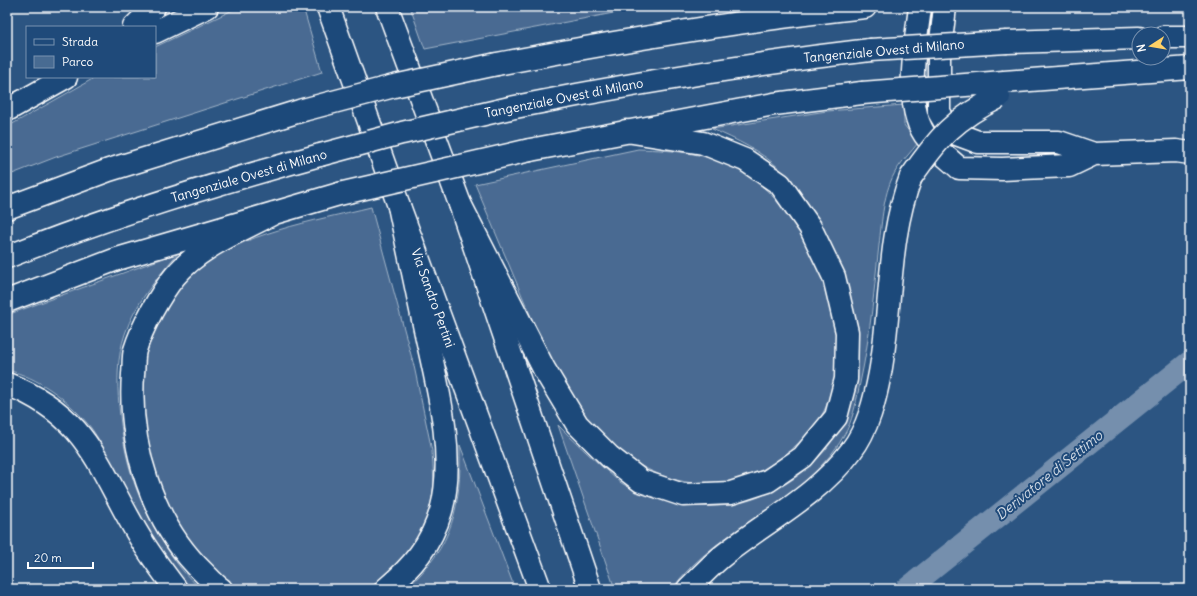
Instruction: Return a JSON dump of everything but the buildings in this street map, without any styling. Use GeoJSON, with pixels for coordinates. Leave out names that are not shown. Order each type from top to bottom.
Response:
{"type":"FeatureCollection","features":[{"type":"Feature","properties":{"kind":"main road"},"geometry":{"type":"LineString","coordinates":[[135,26],[154,7]]}},
{"type":"Feature","properties":{"kind":"main road"},"geometry":{"type":"LineString","coordinates":[[156,32],[207,7]]}},
{"type":"Feature","properties":{"kind":"main road","name":"Via Sandro Pertini"},"geometry":{"type":"LineString","coordinates":[[328,7],[399,206],[540,589]]}},
{"type":"Feature","properties":{"kind":"main road"},"geometry":{"type":"LineString","coordinates":[[387,7],[460,204],[590,589]]}},
{"type":"Feature","properties":{"kind":"main road"},"geometry":{"type":"LineString","coordinates":[[7,208],[109,170],[303,110],[394,86],[497,64],[637,38],[784,15],[865,7]]}},
{"type":"Feature","properties":{"kind":"main road"},"geometry":{"type":"LineString","coordinates":[[920,7],[913,91],[916,117],[927,138],[959,168],[1002,169],[1069,166],[1094,154]]}},
{"type":"Feature","properties":{"kind":"main road"},"geometry":{"type":"LineString","coordinates":[[945,7],[939,58],[939,112],[951,132],[978,142],[1059,142],[1094,154],[1176,151],[1190,153]]}},
{"type":"Feature","properties":{"kind":"main road"},"geometry":{"type":"LineString","coordinates":[[1171,37],[1190,37]]}},
{"type":"Feature","properties":{"kind":"main road","name":"Tangenziale Ovest di Milano"},"geometry":{"type":"LineString","coordinates":[[7,257],[125,213],[225,181],[402,133],[510,108],[632,84],[748,66],[870,50],[1008,42],[1131,38]]}},
{"type":"Feature","properties":{"kind":"main road"},"geometry":{"type":"LineString","coordinates":[[7,301],[117,259],[339,194],[530,150],[626,131],[774,104],[862,94],[1002,90],[1078,78],[1190,68]]}},
{"type":"Feature","properties":{"kind":"main road"},"geometry":{"type":"LineString","coordinates":[[7,110],[64,78]]}},
{"type":"Feature","properties":{"kind":"main road"},"geometry":{"type":"LineString","coordinates":[[688,589],[725,553],[810,493],[834,472],[852,450],[866,425],[877,390],[885,348],[897,221],[902,198],[911,177],[946,130],[1002,90]]}},
{"type":"Feature","properties":{"kind":"main road"},"geometry":{"type":"LineString","coordinates":[[460,204],[544,369],[577,424],[610,457],[641,481],[683,495],[731,493],[768,481],[803,457],[836,417],[846,379],[848,332],[834,277],[810,227],[780,184],[745,160],[703,142],[626,131]]}},
{"type":"Feature","properties":{"kind":"main road"},"geometry":{"type":"LineString","coordinates":[[386,589],[409,570],[427,544],[441,511],[446,480],[445,442],[437,386],[399,206]]}},
{"type":"Feature","properties":{"kind":"main road"},"geometry":{"type":"LineString","coordinates":[[222,589],[191,561],[165,523],[147,482],[136,434],[132,392],[135,351],[153,311],[175,276],[198,255],[274,213]]}},
{"type":"Feature","properties":{"kind":"main road"},"geometry":{"type":"LineString","coordinates":[[7,384],[29,392],[70,422],[99,462],[138,536],[176,589]]}},
{"type":"Feature","properties":{"kind":"green space"},"geometry":{"type":"Polygon","coordinates":[[[239,7],[303,7],[322,72],[56,157],[7,176],[7,127],[94,78],[156,78],[156,47],[239,7]]]}},
{"type":"Feature","properties":{"kind":"green space"},"geometry":{"type":"Polygon","coordinates":[[[410,7],[645,7],[425,49],[410,7]]]}},
{"type":"Feature","properties":{"kind":"green space"},"geometry":{"type":"Polygon","coordinates":[[[904,105],[904,125],[918,143],[897,169],[892,178],[886,196],[882,216],[866,349],[855,406],[847,430],[831,455],[811,476],[788,495],[714,547],[691,566],[672,589],[615,589],[558,425],[617,480],[639,492],[672,503],[690,506],[725,505],[759,497],[795,478],[823,453],[842,425],[853,392],[857,358],[854,322],[846,285],[822,228],[804,197],[781,170],[748,146],[712,129],[827,111],[904,105]]]}},
{"type":"Feature","properties":{"kind":"green space"},"geometry":{"type":"Polygon","coordinates":[[[638,149],[665,150],[704,156],[741,171],[762,186],[781,206],[798,229],[824,283],[832,311],[837,339],[837,364],[834,383],[826,408],[812,429],[794,447],[764,469],[737,480],[711,484],[684,482],[658,474],[633,461],[610,444],[589,423],[579,411],[563,385],[549,358],[475,184],[638,149]]]}},
{"type":"Feature","properties":{"kind":"green space"},"geometry":{"type":"Polygon","coordinates":[[[371,207],[414,366],[432,451],[434,483],[431,508],[422,535],[408,554],[369,589],[242,589],[230,584],[222,577],[207,563],[193,546],[170,510],[154,471],[145,430],[141,385],[143,365],[147,351],[160,321],[177,292],[195,271],[213,258],[233,247],[278,230],[371,207]]]}},
{"type":"Feature","properties":{"kind":"green space"},"geometry":{"type":"Polygon","coordinates":[[[178,253],[141,301],[129,323],[120,351],[118,378],[119,406],[124,446],[140,498],[157,532],[171,555],[187,576],[202,589],[189,589],[165,558],[99,440],[79,414],[51,390],[19,373],[7,370],[7,315],[178,253]]]}},
{"type":"Feature","properties":{"kind":"green space"},"geometry":{"type":"Polygon","coordinates":[[[460,445],[515,589],[406,589],[435,557],[451,524],[459,487],[460,445]]]}},
{"type":"Feature","properties":{"kind":"waterway","name":"Derivatore di Settimo"},"geometry":{"type":"LineString","coordinates":[[907,589],[1190,362]]}}]}
